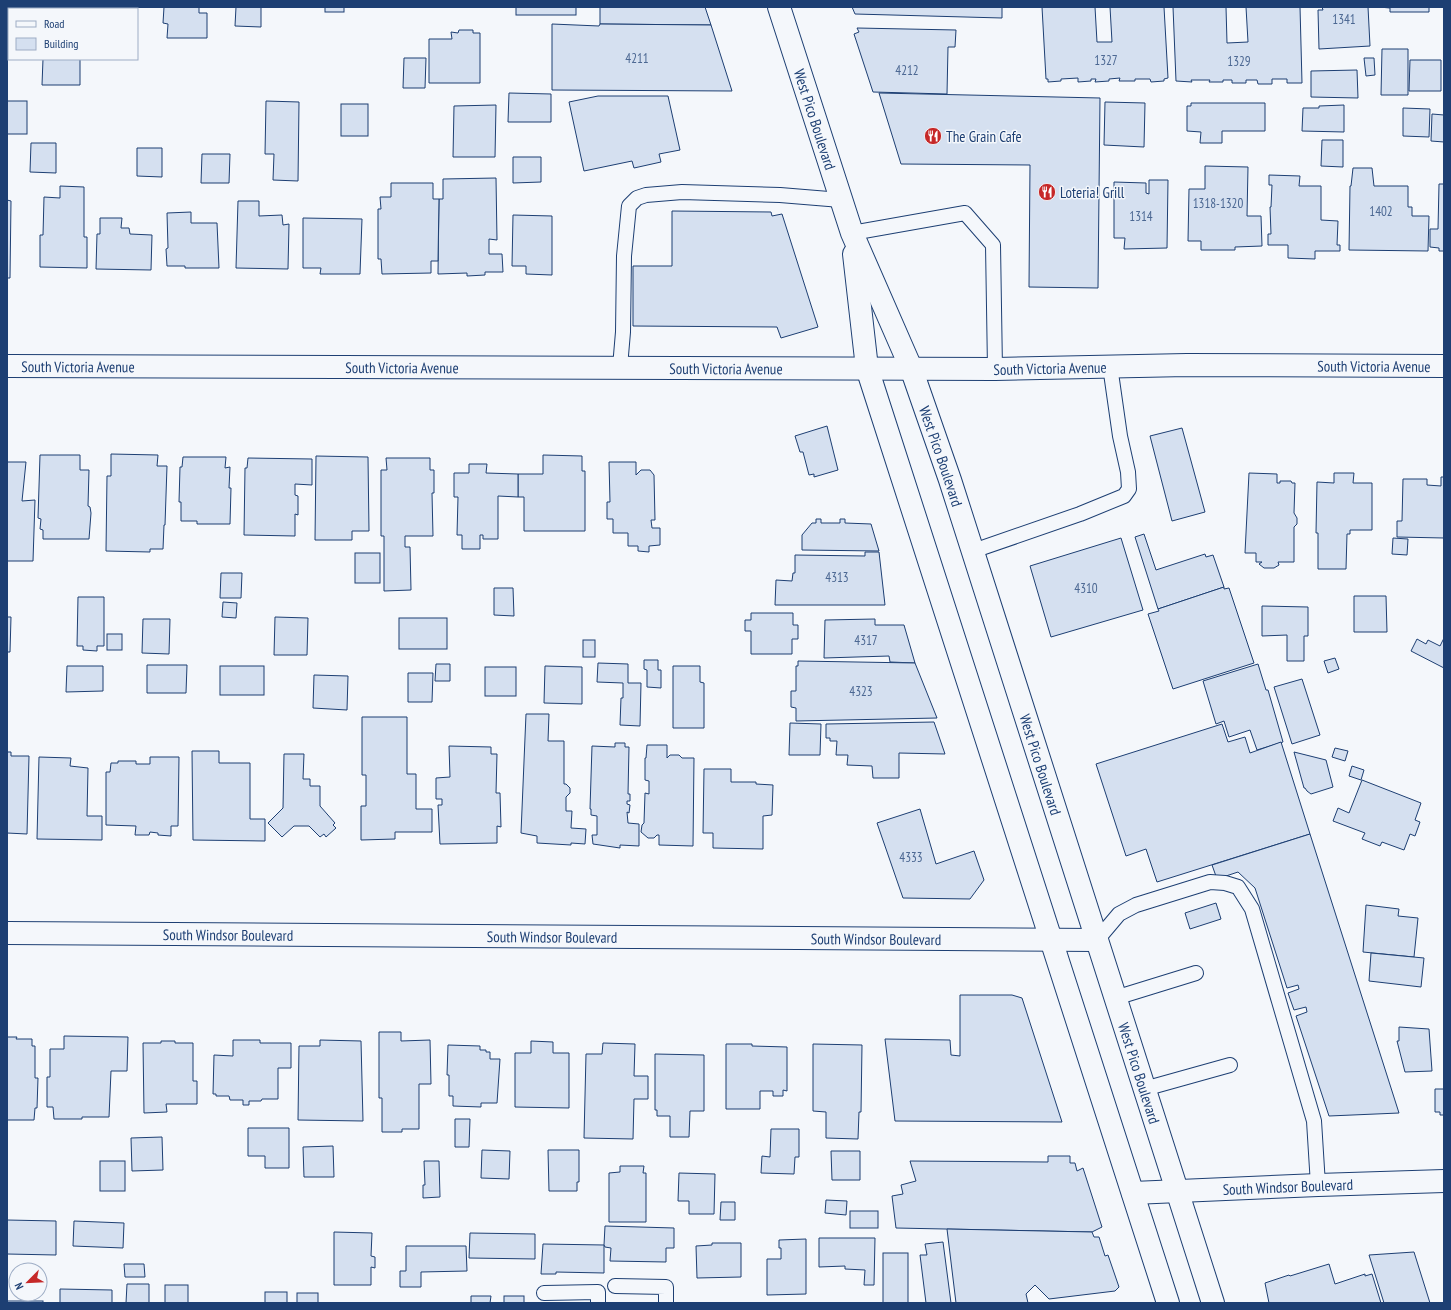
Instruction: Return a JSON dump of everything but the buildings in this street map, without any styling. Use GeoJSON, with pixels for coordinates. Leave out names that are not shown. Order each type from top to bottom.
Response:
{"type":"FeatureCollection","features":[{"type":"Feature","properties":{"kind":"street","name":"West Pico Boulevard"},"geometry":{"type":"LineString","coordinates":[[779,7],[852,232],[911,368],[973,551],[1213,1303]]}},
{"type":"Feature","properties":{"kind":"street","name":"West Pico Boulevard"},"geometry":{"type":"LineString","coordinates":[[852,232],[867,368],[1168,1303]]}},
{"type":"Feature","properties":{"kind":"street","name":"South Victoria Avenue"},"geometry":{"type":"LineString","coordinates":[[7,366],[995,369],[1110,366],[1444,366]]}},
{"type":"Feature","properties":{"kind":"street","name":"South Windsor Boulevard"},"geometry":{"type":"LineString","coordinates":[[7,933],[1096,940]]}},
{"type":"Feature","properties":{"kind":"street","name":"South Windsor Boulevard"},"geometry":{"type":"LineString","coordinates":[[1133,1193],[1444,1181]]}},
{"type":"Feature","properties":{"kind":"lane"},"geometry":{"type":"LineString","coordinates":[[620,367],[623,332],[624,256],[629,206],[637,198],[646,195],[682,192],[780,195],[841,200]]}},
{"type":"Feature","properties":{"kind":"lane"},"geometry":{"type":"LineString","coordinates":[[852,232],[965,213],[993,245],[995,369]]}},
{"type":"Feature","properties":{"kind":"lane"},"geometry":{"type":"LineString","coordinates":[[973,551],[1080,514],[1124,496],[1129,489],[1128,472],[1120,436],[1110,366]]}},
{"type":"Feature","properties":{"kind":"lane"},"geometry":{"type":"LineString","coordinates":[[1096,940],[1119,914],[1136,905],[1210,882],[1225,882],[1238,887],[1252,910],[1314,1121],[1318,1185]]}},
{"type":"Feature","properties":{"kind":"lane"},"geometry":{"type":"LineString","coordinates":[[1115,998],[1196,973]]}},
{"type":"Feature","properties":{"kind":"lane"},"geometry":{"type":"LineString","coordinates":[[1144,1089],[1230,1065]]}},
{"type":"Feature","properties":{"kind":"lane"},"geometry":{"type":"LineString","coordinates":[[614,1286],[666,1287],[666,1303]]}},
{"type":"Feature","properties":{"kind":"lane"},"geometry":{"type":"LineString","coordinates":[[544,1293],[598,1292],[598,1303]]}},
{"type":"Feature","properties":{"kind":"place","name":"The Grain Cafe"},"geometry":{"type":"Point","coordinates":[933,136]}},
{"type":"Feature","properties":{"kind":"place","name":"Loteria! Grill"},"geometry":{"type":"Point","coordinates":[1047,192]}}]}
